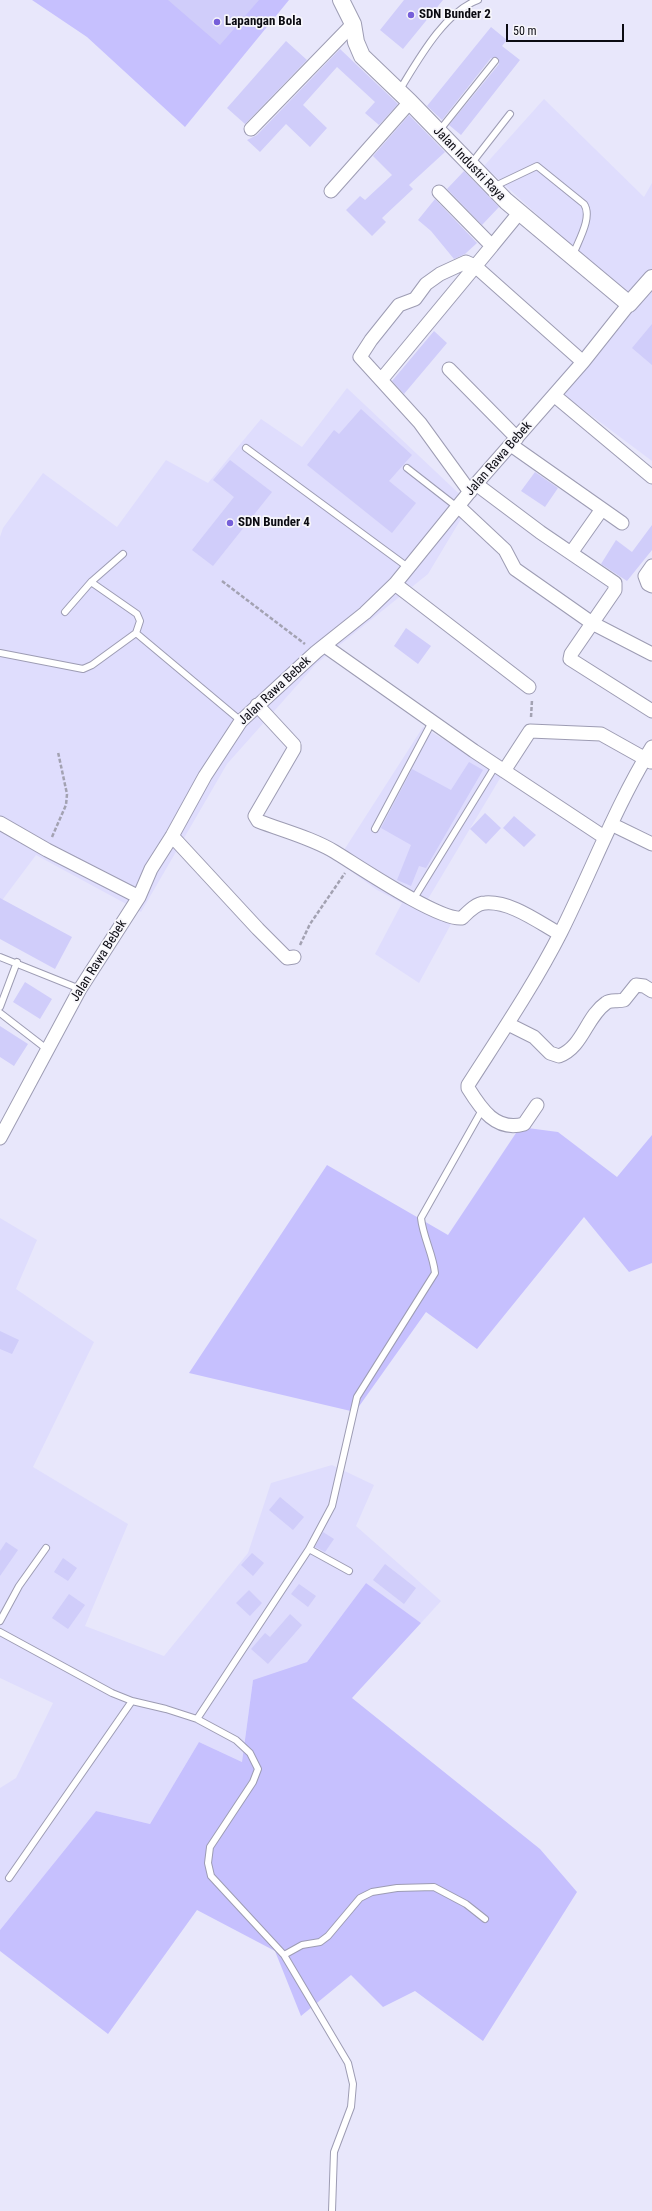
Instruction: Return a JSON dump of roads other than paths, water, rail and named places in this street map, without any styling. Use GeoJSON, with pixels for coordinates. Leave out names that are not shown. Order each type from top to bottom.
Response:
{"type":"FeatureCollection","features":[{"type":"Feature","properties":{"kind":"street","name":"Jalan Industri Raya"},"geometry":{"type":"LineString","coordinates":[[343,1],[353,24],[356,42],[362,56],[491,187],[519,213],[629,304]]}},
{"type":"Feature","properties":{"kind":"street"},"geometry":{"type":"LineString","coordinates":[[251,129],[353,24]]}},
{"type":"Feature","properties":{"kind":"street"},"geometry":{"type":"LineString","coordinates":[[330,191],[404,97]]}},
{"type":"Feature","properties":{"kind":"street"},"geometry":{"type":"LineString","coordinates":[[440,192],[492,246]]}},
{"type":"Feature","properties":{"kind":"street"},"geometry":{"type":"LineString","coordinates":[[381,380],[519,213]]}},
{"type":"Feature","properties":{"kind":"street"},"geometry":{"type":"LineString","coordinates":[[583,362],[475,266],[462,262],[433,279],[415,298],[399,305],[360,356],[420,423],[473,488],[615,583],[616,590],[571,654],[570,659],[652,711]]}},
{"type":"Feature","properties":{"kind":"street"},"geometry":{"type":"LineString","coordinates":[[629,304],[652,278]]}},
{"type":"Feature","properties":{"kind":"street","name":"Jalan Rawa Bebek"},"geometry":{"type":"LineString","coordinates":[[0,1138],[80,989],[139,897],[151,870],[172,836],[205,776],[241,721],[320,649],[365,614],[395,584],[473,488],[555,396],[629,304]]}},
{"type":"Feature","properties":{"kind":"street"},"geometry":{"type":"LineString","coordinates":[[449,369],[514,442],[602,510],[622,523]]}},
{"type":"Feature","properties":{"kind":"street"},"geometry":{"type":"LineString","coordinates":[[555,396],[652,477]]}},
{"type":"Feature","properties":{"kind":"street"},"geometry":{"type":"LineString","coordinates":[[458,507],[505,550],[515,569],[592,623],[652,654]]}},
{"type":"Feature","properties":{"kind":"street"},"geometry":{"type":"LineString","coordinates":[[571,553],[602,510]]}},
{"type":"Feature","properties":{"kind":"street"},"geometry":{"type":"LineString","coordinates":[[652,566],[645,576],[648,584],[652,586]]}},
{"type":"Feature","properties":{"kind":"street"},"geometry":{"type":"LineString","coordinates":[[395,584],[529,687]]}},
{"type":"Feature","properties":{"kind":"street"},"geometry":{"type":"LineString","coordinates":[[320,649],[604,837]]}},
{"type":"Feature","properties":{"kind":"street"},"geometry":{"type":"LineString","coordinates":[[257,705],[294,745],[294,748],[256,819],[318,843],[413,900],[457,919],[462,918],[475,906],[484,903],[499,904],[518,910],[560,934]]}},
{"type":"Feature","properties":{"kind":"street"},"geometry":{"type":"LineString","coordinates":[[500,768],[530,731],[601,734],[648,761]]}},
{"type":"Feature","properties":{"kind":"street"},"geometry":{"type":"LineString","coordinates":[[537,1105],[524,1124],[515,1126],[502,1125],[482,1110],[468,1088],[468,1085],[508,1024],[560,934],[587,879],[604,837],[648,761],[652,747]]}},
{"type":"Feature","properties":{"kind":"street"},"geometry":{"type":"LineString","coordinates":[[0,823],[47,850],[139,897]]}},
{"type":"Feature","properties":{"kind":"street"},"geometry":{"type":"LineString","coordinates":[[611,824],[652,844]]}},
{"type":"Feature","properties":{"kind":"street"},"geometry":{"type":"LineString","coordinates":[[172,836],[262,934],[287,958],[294,957]]}},
{"type":"Feature","properties":{"kind":"street"},"geometry":{"type":"LineString","coordinates":[[508,1024],[534,1036],[550,1053],[559,1056],[582,1037],[597,1013],[605,1004],[610,1001],[624,1000],[636,985],[640,984],[652,991]]}},
{"type":"Feature","properties":{"kind":"lane"},"geometry":{"type":"LineString","coordinates":[[404,97],[432,40],[457,14],[478,0]]}},
{"type":"Feature","properties":{"kind":"lane"},"geometry":{"type":"LineString","coordinates":[[438,132],[495,61]]}},
{"type":"Feature","properties":{"kind":"lane"},"geometry":{"type":"LineString","coordinates":[[470,165],[510,114]]}},
{"type":"Feature","properties":{"kind":"lane"},"geometry":{"type":"LineString","coordinates":[[491,187],[537,166],[584,204],[588,209],[588,216],[572,256]]}},
{"type":"Feature","properties":{"kind":"lane"},"geometry":{"type":"LineString","coordinates":[[246,448],[409,568]]}},
{"type":"Feature","properties":{"kind":"lane"},"geometry":{"type":"LineString","coordinates":[[407,468],[458,507]]}},
{"type":"Feature","properties":{"kind":"lane"},"geometry":{"type":"LineString","coordinates":[[65,612],[91,582],[123,554]]}},
{"type":"Feature","properties":{"kind":"lane"},"geometry":{"type":"LineString","coordinates":[[0,653],[83,668],[92,665],[136,633],[140,621],[137,614],[91,582]]}},
{"type":"Feature","properties":{"kind":"lane"},"geometry":{"type":"LineString","coordinates":[[136,633],[241,721]]}},
{"type":"Feature","properties":{"kind":"lane"},"geometry":{"type":"LineString","coordinates":[[375,829],[432,722]]}},
{"type":"Feature","properties":{"kind":"lane"},"geometry":{"type":"LineString","coordinates":[[413,900],[500,768]]}},
{"type":"Feature","properties":{"kind":"lane"},"geometry":{"type":"LineString","coordinates":[[0,957],[17,962],[80,989]]}},
{"type":"Feature","properties":{"kind":"lane"},"geometry":{"type":"LineString","coordinates":[[0,1008],[17,962]]}},
{"type":"Feature","properties":{"kind":"lane"},"geometry":{"type":"LineString","coordinates":[[0,1013],[48,1050]]}},
{"type":"Feature","properties":{"kind":"lane"},"geometry":{"type":"LineString","coordinates":[[197,1719],[309,1549],[332,1506],[357,1397],[435,1273],[434,1262],[422,1229],[421,1218],[482,1110]]}},
{"type":"Feature","properties":{"kind":"lane"},"geometry":{"type":"LineString","coordinates":[[0,1621],[20,1586],[46,1548]]}},
{"type":"Feature","properties":{"kind":"lane"},"geometry":{"type":"LineString","coordinates":[[309,1549],[349,1571]]}},
{"type":"Feature","properties":{"kind":"lane"},"geometry":{"type":"LineString","coordinates":[[0,1632],[112,1693],[132,1701],[166,1709],[197,1719],[236,1740],[250,1753],[258,1769],[253,1782],[210,1847],[208,1863],[211,1876],[284,1955],[348,2063],[353,2084],[351,2107],[334,2152],[332,2211]]}},
{"type":"Feature","properties":{"kind":"lane"},"geometry":{"type":"LineString","coordinates":[[9,1878],[132,1701]]}},
{"type":"Feature","properties":{"kind":"lane"},"geometry":{"type":"LineString","coordinates":[[284,1955],[302,1945],[320,1942],[328,1936],[360,1898],[372,1892],[397,1888],[434,1887],[466,1904],[485,1919]]}},
{"type":"Feature","properties":{"kind":"place","name":"SDN Bunder 2"},"geometry":{"type":"Point","coordinates":[411,15]}},
{"type":"Feature","properties":{"kind":"place","name":"Lapangan Bola"},"geometry":{"type":"Point","coordinates":[217,22]}},
{"type":"Feature","properties":{"kind":"place","name":"SDN Bunder 4"},"geometry":{"type":"Point","coordinates":[230,523]}}]}
